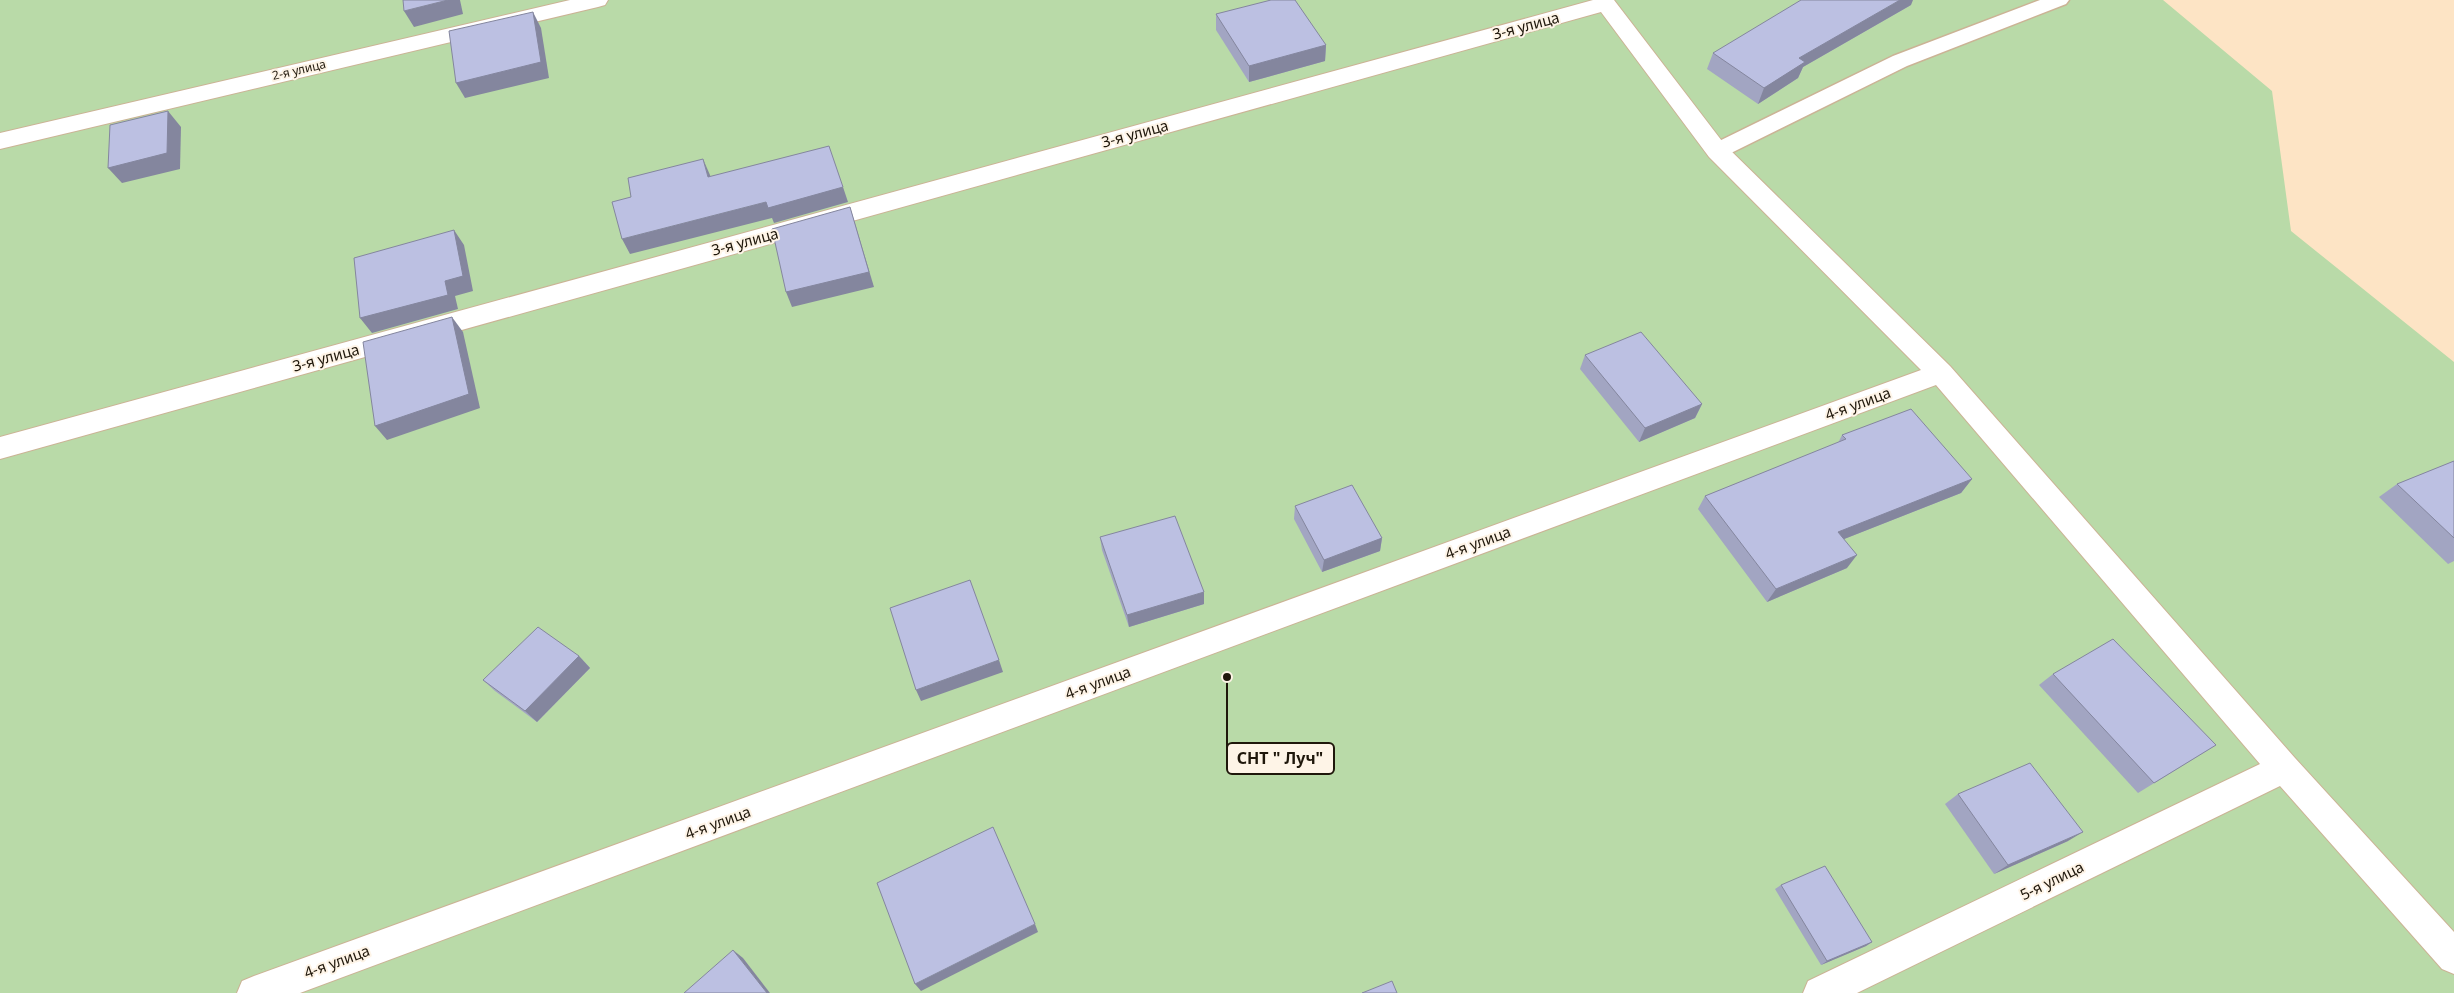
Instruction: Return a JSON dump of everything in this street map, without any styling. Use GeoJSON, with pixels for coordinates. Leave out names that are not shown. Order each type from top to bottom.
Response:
{"type":"FeatureCollection","features":[{"type":"Feature","properties":{"kind":"street","name":"2-я улица"},"geometry":{"type":"LineString","coordinates":[[0,141],[598,0]]}},
{"type":"Feature","properties":{"kind":"street"},"geometry":{"type":"LineString","coordinates":[[1604,2],[1718,151],[1941,373],[2284,768],[2454,957]]}},
{"type":"Feature","properties":{"kind":"street","name":"3-я улица"},"geometry":{"type":"LineString","coordinates":[[0,448],[1604,2]]}},
{"type":"Feature","properties":{"kind":"street","name":"4-я улица"},"geometry":{"type":"LineString","coordinates":[[254,993],[1941,373]]}},
{"type":"Feature","properties":{"kind":"street","name":"5-я улица"},"geometry":{"type":"LineString","coordinates":[[1820,993],[2284,768]]}},
{"type":"Feature","properties":{"kind":"lane"},"geometry":{"type":"LineString","coordinates":[[1718,151],[1900,61],[2059,0]]}},
{"type":"Feature","properties":{"kind":"green space"},"geometry":{"type":"Polygon","coordinates":[[[0,0],[2163,0],[2272,91],[2291,231],[2454,362],[2454,993],[0,993],[0,0]]]}},
{"type":"Feature","properties":{"kind":"building"},"geometry":{"type":"Polygon","coordinates":[[[403,0],[448,0],[404,11],[403,0]]]}},
{"type":"Feature","properties":{"kind":"building"},"geometry":{"type":"Polygon","coordinates":[[[1271,0],[1295,0],[1326,45],[1249,66],[1216,14],[1271,0]]]}},
{"type":"Feature","properties":{"kind":"building"},"geometry":{"type":"Polygon","coordinates":[[[1801,0],[1900,0],[1799,58],[1805,62],[1764,88],[1713,53],[1801,0]]]}},
{"type":"Feature","properties":{"kind":"building"},"geometry":{"type":"Polygon","coordinates":[[[533,12],[541,62],[456,83],[449,31],[533,12]]]}},
{"type":"Feature","properties":{"kind":"building"},"geometry":{"type":"Polygon","coordinates":[[[168,111],[167,153],[108,168],[110,125],[168,111]]]}},
{"type":"Feature","properties":{"kind":"building"},"geometry":{"type":"Polygon","coordinates":[[[829,146],[843,187],[768,208],[766,202],[622,239],[612,202],[631,197],[628,178],[703,159],[708,177],[829,146]]]}},
{"type":"Feature","properties":{"kind":"building"},"geometry":{"type":"Polygon","coordinates":[[[850,207],[869,272],[786,292],[772,229],[850,207]]]}},
{"type":"Feature","properties":{"kind":"building"},"geometry":{"type":"Polygon","coordinates":[[[454,230],[463,276],[445,281],[448,295],[360,318],[354,258],[454,230]]]}},
{"type":"Feature","properties":{"kind":"building"},"geometry":{"type":"Polygon","coordinates":[[[452,317],[469,394],[375,426],[363,342],[452,317]]]}},
{"type":"Feature","properties":{"kind":"building"},"geometry":{"type":"Polygon","coordinates":[[[1641,332],[1702,404],[1645,428],[1585,355],[1641,332]]]}},
{"type":"Feature","properties":{"kind":"building"},"geometry":{"type":"Polygon","coordinates":[[[1911,409],[1972,479],[1838,532],[1857,555],[1776,589],[1705,496],[1846,439],[1842,435],[1911,409]]]}},
{"type":"Feature","properties":{"kind":"building"},"geometry":{"type":"Polygon","coordinates":[[[2454,461],[2454,538],[2397,484],[2454,461]]]}},
{"type":"Feature","properties":{"kind":"building"},"geometry":{"type":"Polygon","coordinates":[[[1352,485],[1382,538],[1324,560],[1295,506],[1352,485]]]}},
{"type":"Feature","properties":{"kind":"building"},"geometry":{"type":"Polygon","coordinates":[[[1175,516],[1204,592],[1127,615],[1100,537],[1175,516]]]}},
{"type":"Feature","properties":{"kind":"building"},"geometry":{"type":"Polygon","coordinates":[[[970,580],[999,660],[916,690],[890,608],[970,580]]]}},
{"type":"Feature","properties":{"kind":"building"},"geometry":{"type":"Polygon","coordinates":[[[538,627],[579,656],[525,711],[483,680],[538,627]]]}},
{"type":"Feature","properties":{"kind":"building"},"geometry":{"type":"Polygon","coordinates":[[[2113,639],[2216,745],[2154,783],[2053,674],[2113,639]]]}},
{"type":"Feature","properties":{"kind":"building"},"geometry":{"type":"Polygon","coordinates":[[[2030,763],[2083,832],[2008,865],[1958,794],[2030,763]]]}},
{"type":"Feature","properties":{"kind":"building"},"geometry":{"type":"Polygon","coordinates":[[[993,827],[1035,924],[915,984],[877,883],[993,827]]]}},
{"type":"Feature","properties":{"kind":"building"},"geometry":{"type":"Polygon","coordinates":[[[1825,866],[1872,942],[1827,961],[1781,885],[1825,866]]]}},
{"type":"Feature","properties":{"kind":"building"},"geometry":{"type":"Polygon","coordinates":[[[733,950],[767,993],[684,993],[733,950]]]}},
{"type":"Feature","properties":{"kind":"building"},"geometry":{"type":"Polygon","coordinates":[[[1392,981],[1397,993],[1362,993],[1392,981]]]}},
{"type":"Feature","properties":{"kind":"place","name":"СНТ \" Луч\""},"geometry":{"type":"Point","coordinates":[1227,677]}}]}
